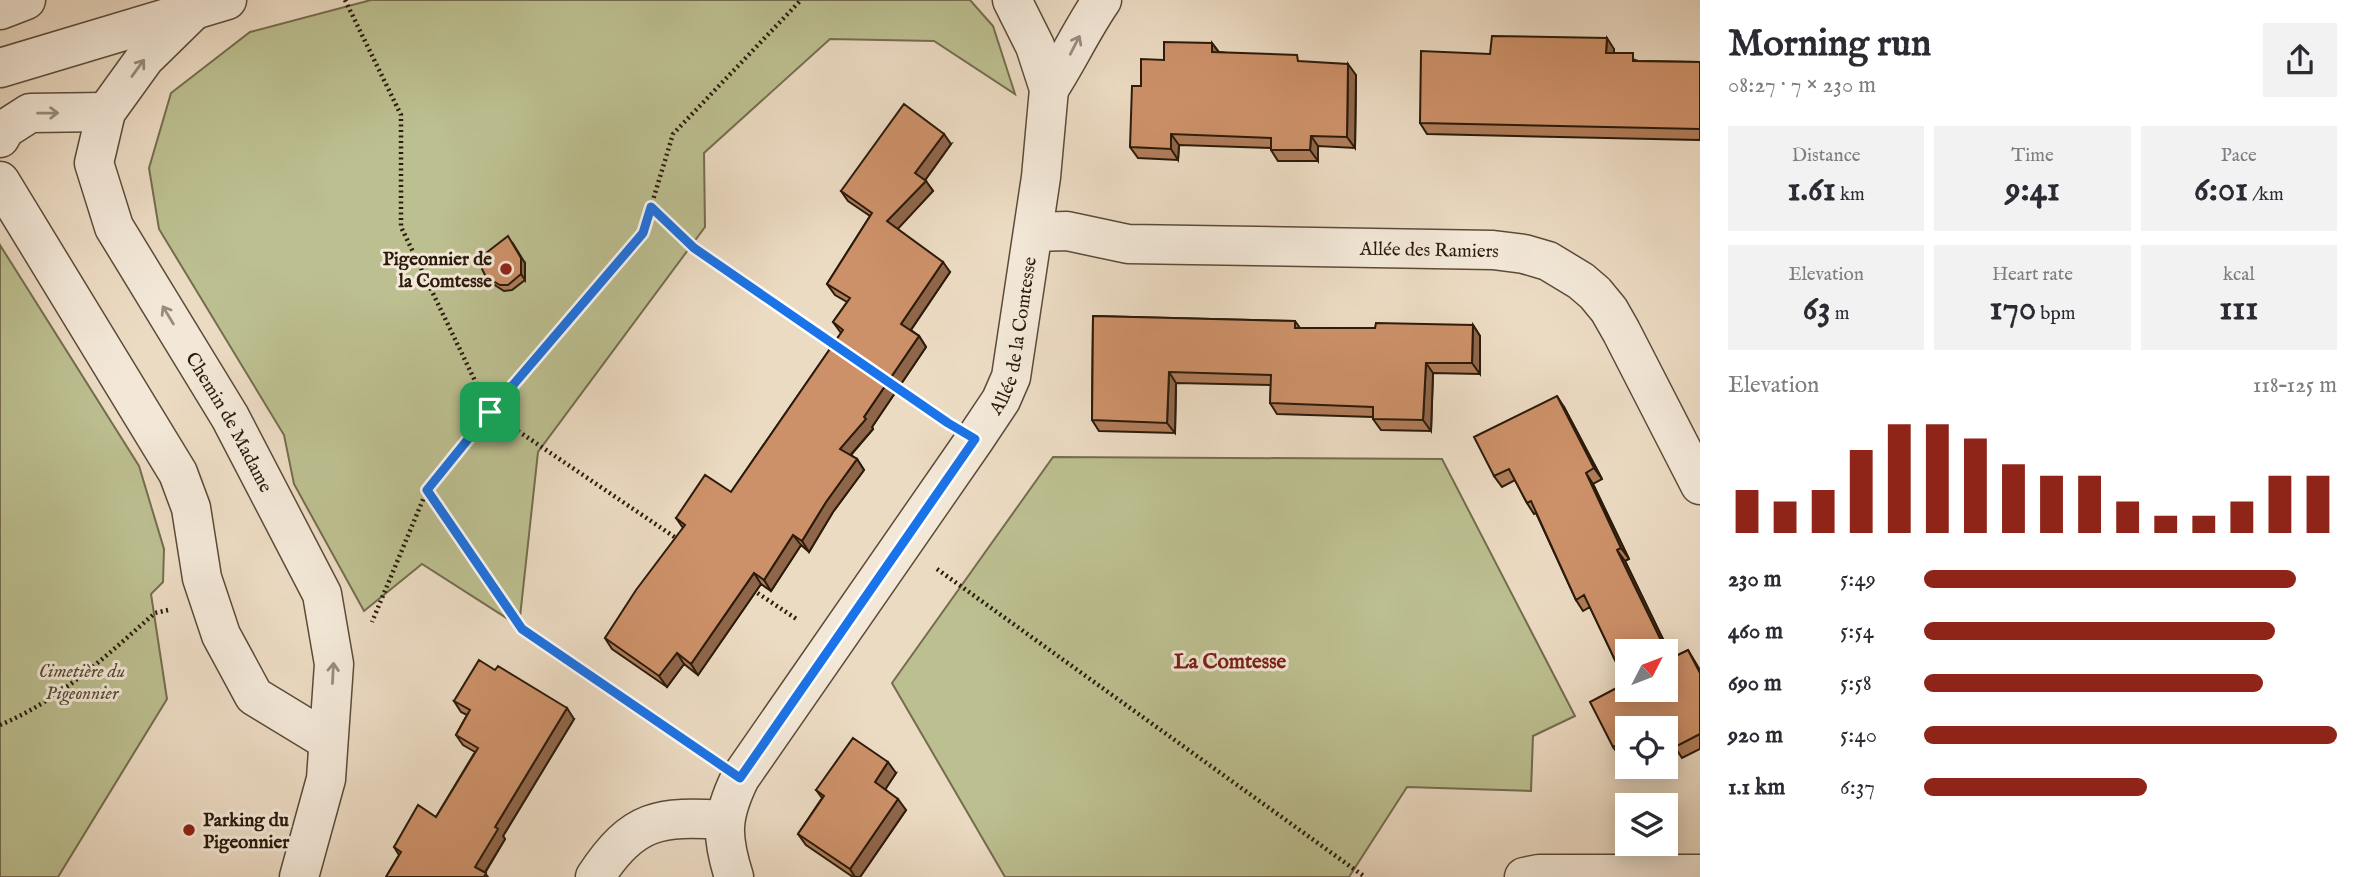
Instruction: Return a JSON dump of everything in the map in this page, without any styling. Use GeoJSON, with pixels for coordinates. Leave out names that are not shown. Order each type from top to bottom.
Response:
{"type":"FeatureCollection","features":[{"type":"Feature","properties":{"kind":"street"},"geometry":{"type":"LineString","coordinates":[[0,10],[26,0]]}},
{"type":"Feature","properties":{"kind":"street","name":"Allée de la Comtesse"},"geometry":{"type":"LineString","coordinates":[[734,877],[724,847],[725,820],[730,799],[740,778],[975,439],[1001,400],[1011,377],[1017,348],[1021,299],[1034,232],[1049,89],[1035,46],[1012,0]]}},
{"type":"Feature","properties":{"kind":"street","name":"Allée de la Comtesse"},"geometry":{"type":"LineString","coordinates":[[1049,89],[1102,0]]}},
{"type":"Feature","properties":{"kind":"street"},"geometry":{"type":"LineString","coordinates":[[0,68],[210,6]]}},
{"type":"Feature","properties":{"kind":"street","name":"Chemin de Madame"},"geometry":{"type":"LineString","coordinates":[[210,6],[145,58],[106,112],[94,163],[114,227],[230,416],[322,594],[334,664],[326,779],[299,877]]}},
{"type":"Feature","properties":{"kind":"street"},"geometry":{"type":"LineString","coordinates":[[0,138],[5,129],[30,113],[106,112]]}},
{"type":"Feature","properties":{"kind":"street"},"geometry":{"type":"LineString","coordinates":[[1,181],[178,473],[191,508],[202,578],[221,635],[254,696],[328,741]]}},
{"type":"Feature","properties":{"kind":"street","name":"Allée des Ramiers"},"geometry":{"type":"LineString","coordinates":[[1034,232],[1067,231],[1128,244],[1493,250],[1524,254],[1548,261],[1581,281],[1609,310],[1700,485]]}},
{"type":"Feature","properties":{"kind":"street"},"geometry":{"type":"LineString","coordinates":[[595,877],[626,838],[658,821],[680,817],[725,820]]}},
{"type":"Feature","properties":{"kind":"street"},"geometry":{"type":"LineString","coordinates":[[1524,877],[1539,874],[1700,874]]}},
{"type":"Feature","properties":{"kind":"path"},"geometry":{"type":"LineString","coordinates":[[345,0],[401,115],[401,227],[490,412],[685,544]]}},
{"type":"Feature","properties":{"kind":"path"},"geometry":{"type":"LineString","coordinates":[[372,624],[427,490],[643,233],[673,134],[801,0]]}},
{"type":"Feature","properties":{"kind":"path"},"geometry":{"type":"LineString","coordinates":[[651,207],[694,248],[849,354]]}},
{"type":"Feature","properties":{"kind":"path"},"geometry":{"type":"LineString","coordinates":[[893,385],[975,439]]}},
{"type":"Feature","properties":{"kind":"path"},"geometry":{"type":"LineString","coordinates":[[427,490],[522,629],[740,778]]}},
{"type":"Feature","properties":{"kind":"path"},"geometry":{"type":"LineString","coordinates":[[903,544],[1365,877]]}},
{"type":"Feature","properties":{"kind":"path"},"geometry":{"type":"LineString","coordinates":[[753,589],[834,644]]}},
{"type":"Feature","properties":{"kind":"path"},"geometry":{"type":"LineString","coordinates":[[0,725],[26,714],[79,680],[155,613],[210,602]]}},
{"type":"Feature","properties":{"kind":"green space"},"geometry":{"type":"Polygon","coordinates":[[[371,0],[970,0],[993,26],[1015,94],[934,41],[830,39],[704,153],[705,227],[538,452],[519,626],[422,564],[364,611],[294,484],[284,435],[159,229],[149,168],[171,93],[250,32],[371,0]]]}},
{"type":"Feature","properties":{"kind":"green space","name":"Cimetière du Pigeonnier"},"geometry":{"type":"Polygon","coordinates":[[[0,245],[139,466],[164,549],[163,582],[151,594],[167,699],[58,877],[0,877],[0,245]]]}},
{"type":"Feature","properties":{"kind":"green space"},"geometry":{"type":"Polygon","coordinates":[[[1053,457],[1442,459],[1575,716],[1533,736],[1531,791],[1407,787],[1349,877],[1005,877],[892,683],[1053,457]]]}},
{"type":"Feature","properties":{"kind":"building"},"geometry":{"type":"Polygon","coordinates":[[[1492,36],[1607,38],[1606,53],[1633,53],[1633,61],[1700,62],[1700,129],[1420,123],[1421,51],[1490,54],[1492,36]]]}},
{"type":"Feature","properties":{"kind":"building"},"geometry":{"type":"Polygon","coordinates":[[[1164,42],[1212,43],[1212,52],[1297,55],[1298,61],[1348,64],[1347,137],[1311,136],[1310,150],[1271,150],[1271,138],[1171,134],[1171,149],[1130,147],[1132,86],[1141,86],[1141,59],[1164,60],[1164,42]]]}},
{"type":"Feature","properties":{"kind":"building"},"geometry":{"type":"Polygon","coordinates":[[[904,104],[944,134],[915,173],[926,181],[887,221],[943,262],[901,324],[919,336],[864,417],[866,419],[840,449],[857,459],[802,541],[793,535],[764,580],[754,573],[691,664],[677,653],[659,676],[605,638],[636,590],[685,525],[676,518],[705,475],[731,492],[843,330],[833,322],[850,298],[827,284],[872,213],[841,191],[904,104]]]}},
{"type":"Feature","properties":{"kind":"building","name":"Pigeonnier de la Comtesse"},"geometry":{"type":"Polygon","coordinates":[[[508,236],[521,258],[521,274],[508,285],[500,285],[486,277],[482,269],[486,253],[508,236]]]}},
{"type":"Feature","properties":{"kind":"building"},"geometry":{"type":"Polygon","coordinates":[[[1093,316],[1295,321],[1295,328],[1375,328],[1376,323],[1473,325],[1472,363],[1426,363],[1423,420],[1373,419],[1373,407],[1270,403],[1271,375],[1169,372],[1167,423],[1092,420],[1093,316]]]}},
{"type":"Feature","properties":{"kind":"building"},"geometry":{"type":"Polygon","coordinates":[[[1557,396],[1594,468],[1586,473],[1621,548],[1617,550],[1660,639],[1615,639],[1615,660],[1584,595],[1576,600],[1531,501],[1527,503],[1509,469],[1494,476],[1474,437],[1557,396]]]}},
{"type":"Feature","properties":{"kind":"building"},"geometry":{"type":"Polygon","coordinates":[[[1688,650],[1700,673],[1700,734],[1678,745],[1678,716],[1615,716],[1613,747],[1590,702],[1615,689],[1615,702],[1678,702],[1678,655],[1688,650]]]}},
{"type":"Feature","properties":{"kind":"building"},"geometry":{"type":"Polygon","coordinates":[[[479,660],[495,670],[498,666],[567,708],[495,827],[498,829],[475,867],[486,873],[484,877],[386,877],[401,852],[394,847],[418,805],[436,817],[478,748],[456,735],[470,710],[454,701],[479,660]]]}},
{"type":"Feature","properties":{"kind":"building"},"geometry":{"type":"Polygon","coordinates":[[[853,738],[888,762],[875,782],[898,799],[850,869],[798,834],[824,796],[816,790],[853,738]]]}},
{"type":"Feature","properties":{"kind":"place","name":"Pigeonnier de la Comtesse"},"geometry":{"type":"Point","coordinates":[506,269]}},
{"type":"Feature","properties":{"kind":"place","name":"Parking du Pigeonnier"},"geometry":{"type":"Point","coordinates":[189,830]}},
{"type":"Feature","properties":{"kind":"district","name":"La Comtesse"},"geometry":{"type":"Point","coordinates":[1230,661]}},
{"type":"Feature","properties":{"kind":"route"},"geometry":{"type":"LineString","coordinates":[[651,207],[694,248],[975,439],[740,778],[522,629],[427,490],[490,412],[643,233],[651,207]]}}]}
